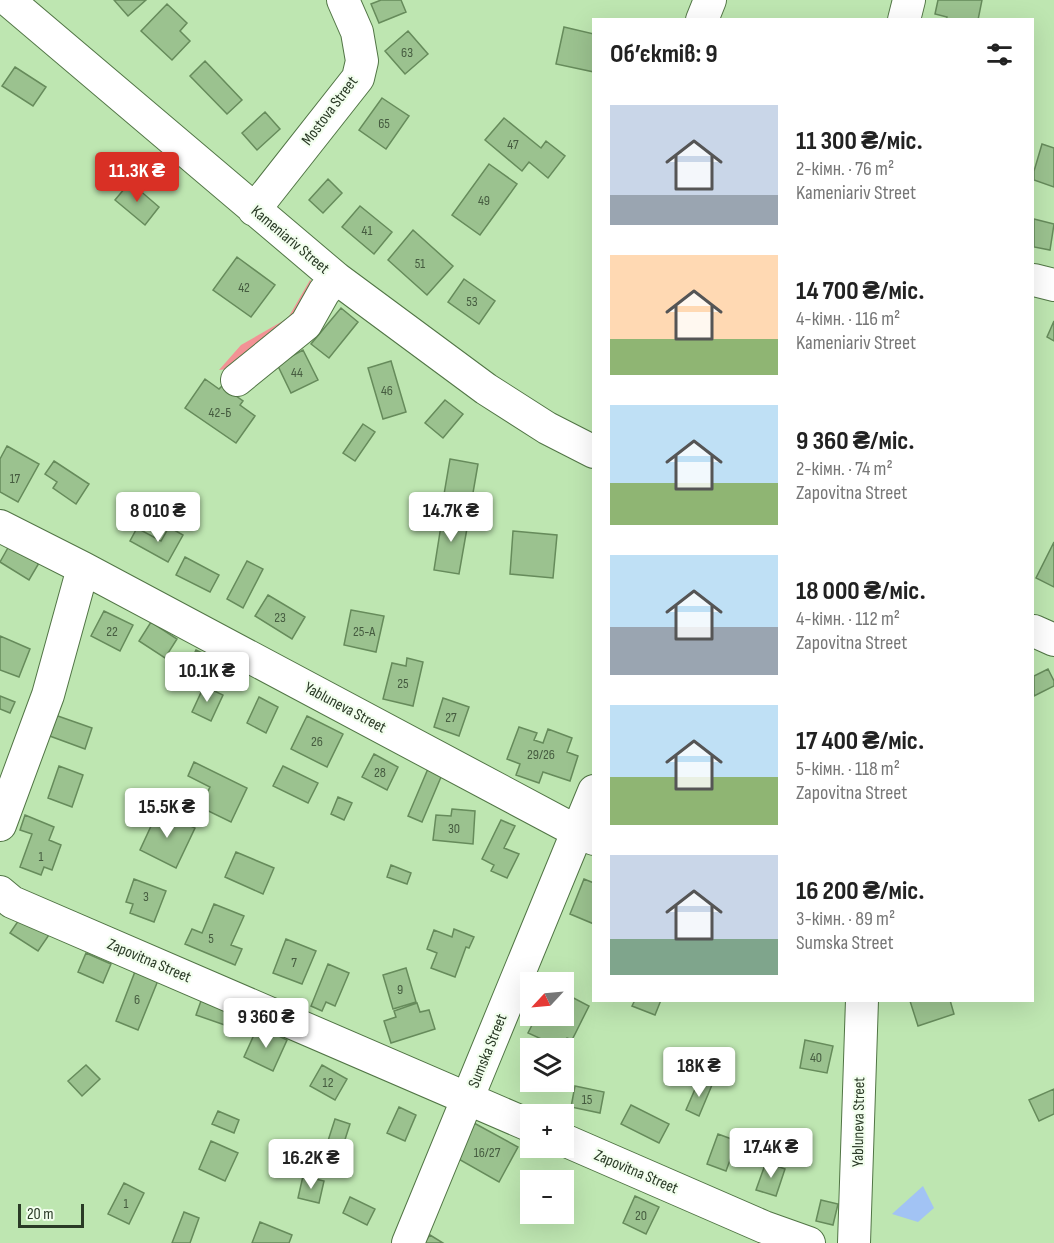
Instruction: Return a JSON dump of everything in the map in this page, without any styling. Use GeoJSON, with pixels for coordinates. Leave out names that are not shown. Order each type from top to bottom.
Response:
{"type":"FeatureCollection","features":[{"type":"Feature","properties":{"kind":"street","name":"Kameniariv Street"},"geometry":{"type":"LineString","coordinates":[[8,0],[336,278],[486,389],[547,428],[592,451]]}},
{"type":"Feature","properties":{"kind":"street","name":"Mostova Street"},"geometry":{"type":"LineString","coordinates":[[254,210],[358,78],[362,61],[357,32],[343,0]]}},
{"type":"Feature","properties":{"kind":"street"},"geometry":{"type":"LineString","coordinates":[[703,18],[710,0]]}},
{"type":"Feature","properties":{"kind":"street"},"geometry":{"type":"LineString","coordinates":[[904,18],[909,0]]}},
{"type":"Feature","properties":{"kind":"street"},"geometry":{"type":"LineString","coordinates":[[237,380],[306,324],[324,292],[336,278]]}},
{"type":"Feature","properties":{"kind":"street"},"geometry":{"type":"LineString","coordinates":[[1034,280],[1054,285]]}},
{"type":"Feature","properties":{"kind":"street","name":"Yabluneva Street"},"geometry":{"type":"LineString","coordinates":[[0,526],[586,836]]}},
{"type":"Feature","properties":{"kind":"street"},"geometry":{"type":"LineString","coordinates":[[0,825],[48,695],[83,568]]}},
{"type":"Feature","properties":{"kind":"street"},"geometry":{"type":"LineString","coordinates":[[1034,631],[1054,640]]}},
{"type":"Feature","properties":{"kind":"street","name":"Sumska Street"},"geometry":{"type":"LineString","coordinates":[[408,1243],[468,1099],[586,836],[592,802]]}},
{"type":"Feature","properties":{"kind":"street","name":"Zapovitna Street"},"geometry":{"type":"LineString","coordinates":[[0,892],[12,902],[23,907],[520,1121]]}},
{"type":"Feature","properties":{"kind":"street","name":"Yabluneva Street"},"geometry":{"type":"LineString","coordinates":[[854,1243],[862,1002]]}},
{"type":"Feature","properties":{"kind":"street","name":"Zapovitna Street"},"geometry":{"type":"LineString","coordinates":[[574,1144],[764,1227],[809,1243]]}},
{"type":"Feature","properties":{"kind":"shaded area"},"geometry":{"type":"Polygon","coordinates":[[[310,280],[318,286],[297,321],[235,368],[219,370],[241,345],[288,318],[310,280]]]}},
{"type":"Feature","properties":{"kind":"water"},"geometry":{"type":"Polygon","coordinates":[[[923,1186],[934,1208],[918,1222],[892,1214],[923,1186]]]}},
{"type":"Feature","properties":{"kind":"building"},"geometry":{"type":"Polygon","coordinates":[[[114,0],[146,0],[128,16],[114,0]]]}},
{"type":"Feature","properties":{"kind":"building"},"geometry":{"type":"Polygon","coordinates":[[[381,0],[401,0],[406,12],[379,23],[371,4],[381,0]]]}},
{"type":"Feature","properties":{"kind":"building"},"geometry":{"type":"Polygon","coordinates":[[[938,0],[982,0],[978,18],[947,18],[935,14],[938,0]]]}},
{"type":"Feature","properties":{"kind":"building"},"geometry":{"type":"Polygon","coordinates":[[[167,4],[187,23],[180,31],[190,41],[172,60],[141,31],[167,4]]]}},
{"type":"Feature","properties":{"kind":"building"},"geometry":{"type":"Polygon","coordinates":[[[564,27],[592,34],[592,72],[556,64],[564,27]]]}},
{"type":"Feature","properties":{"kind":"building"},"geometry":{"type":"Polygon","coordinates":[[[408,31],[428,54],[405,74],[385,51],[408,31]]]}},
{"type":"Feature","properties":{"kind":"building"},"geometry":{"type":"Polygon","coordinates":[[[205,61],[242,100],[227,114],[190,76],[205,61]]]}},
{"type":"Feature","properties":{"kind":"building"},"geometry":{"type":"Polygon","coordinates":[[[15,67],[46,87],[33,106],[2,86],[15,67]]]}},
{"type":"Feature","properties":{"kind":"building"},"geometry":{"type":"Polygon","coordinates":[[[382,98],[409,116],[386,149],[359,130],[382,98]]]}},
{"type":"Feature","properties":{"kind":"building"},"geometry":{"type":"Polygon","coordinates":[[[265,112],[280,129],[257,150],[242,133],[265,112]]]}},
{"type":"Feature","properties":{"kind":"building"},"geometry":{"type":"Polygon","coordinates":[[[504,118],[541,148],[546,141],[565,156],[548,178],[529,162],[522,171],[485,140],[504,118]]]}},
{"type":"Feature","properties":{"kind":"building"},"geometry":{"type":"Polygon","coordinates":[[[1042,144],[1054,148],[1054,187],[1034,180],[1034,171],[1042,144]]]}},
{"type":"Feature","properties":{"kind":"building"},"geometry":{"type":"Polygon","coordinates":[[[489,164],[517,184],[480,235],[452,215],[489,164]]]}},
{"type":"Feature","properties":{"kind":"building"},"geometry":{"type":"Polygon","coordinates":[[[328,179],[342,193],[323,213],[309,200],[328,179]]]}},
{"type":"Feature","properties":{"kind":"building"},"geometry":{"type":"Polygon","coordinates":[[[130,182],[159,207],[145,225],[115,200],[130,182]]]}},
{"type":"Feature","properties":{"kind":"building"},"geometry":{"type":"Polygon","coordinates":[[[360,206],[392,232],[374,254],[342,227],[360,206]]]}},
{"type":"Feature","properties":{"kind":"building"},"geometry":{"type":"Polygon","coordinates":[[[1034,219],[1054,224],[1050,250],[1034,247],[1034,219]]]}},
{"type":"Feature","properties":{"kind":"building"},"geometry":{"type":"Polygon","coordinates":[[[413,230],[453,266],[427,295],[388,260],[413,230]]]}},
{"type":"Feature","properties":{"kind":"building"},"geometry":{"type":"Polygon","coordinates":[[[237,257],[275,285],[251,317],[213,290],[237,257]]]}},
{"type":"Feature","properties":{"kind":"building"},"geometry":{"type":"Polygon","coordinates":[[[464,279],[495,301],[479,324],[448,302],[464,279]]]}},
{"type":"Feature","properties":{"kind":"building"},"geometry":{"type":"Polygon","coordinates":[[[341,308],[358,322],[329,358],[311,344],[341,308]]]}},
{"type":"Feature","properties":{"kind":"building"},"geometry":{"type":"Polygon","coordinates":[[[1054,321],[1054,341],[1047,337],[1054,321]]]}},
{"type":"Feature","properties":{"kind":"building"},"geometry":{"type":"Polygon","coordinates":[[[303,350],[318,380],[291,393],[277,364],[303,350]]]}},
{"type":"Feature","properties":{"kind":"building"},"geometry":{"type":"Polygon","coordinates":[[[391,361],[406,412],[383,419],[368,368],[391,361]]]}},
{"type":"Feature","properties":{"kind":"building"},"geometry":{"type":"Polygon","coordinates":[[[205,379],[219,389],[222,386],[243,401],[240,405],[255,416],[236,443],[185,408],[205,379]]]}},
{"type":"Feature","properties":{"kind":"building"},"geometry":{"type":"Polygon","coordinates":[[[445,400],[463,414],[443,438],[425,423],[445,400]]]}},
{"type":"Feature","properties":{"kind":"building"},"geometry":{"type":"Polygon","coordinates":[[[363,424],[375,432],[355,461],[343,453],[363,424]]]}},
{"type":"Feature","properties":{"kind":"building"},"geometry":{"type":"Polygon","coordinates":[[[7,446],[39,464],[18,502],[0,492],[0,459],[7,446]]]}},
{"type":"Feature","properties":{"kind":"building"},"geometry":{"type":"Polygon","coordinates":[[[450,459],[478,464],[469,516],[441,512],[450,459]]]}},
{"type":"Feature","properties":{"kind":"building"},"geometry":{"type":"Polygon","coordinates":[[[54,461],[89,484],[76,504],[53,488],[57,482],[45,474],[54,461]]]}},
{"type":"Feature","properties":{"kind":"building"},"geometry":{"type":"Polygon","coordinates":[[[443,513],[469,517],[459,574],[434,570],[443,513]]]}},
{"type":"Feature","properties":{"kind":"building"},"geometry":{"type":"Polygon","coordinates":[[[169,527],[183,535],[168,562],[130,541],[137,528],[161,541],[169,527]]]}},
{"type":"Feature","properties":{"kind":"building"},"geometry":{"type":"Polygon","coordinates":[[[513,531],[557,535],[553,578],[510,574],[513,531]]]}},
{"type":"Feature","properties":{"kind":"building"},"geometry":{"type":"Polygon","coordinates":[[[1054,542],[1054,587],[1036,578],[1054,542]]]}},
{"type":"Feature","properties":{"kind":"building"},"geometry":{"type":"Polygon","coordinates":[[[9,546],[39,563],[29,580],[0,562],[9,546]]]}},
{"type":"Feature","properties":{"kind":"building"},"geometry":{"type":"Polygon","coordinates":[[[185,557],[219,575],[210,592],[176,575],[185,557]]]}},
{"type":"Feature","properties":{"kind":"building"},"geometry":{"type":"Polygon","coordinates":[[[247,561],[263,569],[243,608],[227,599],[247,561]]]}},
{"type":"Feature","properties":{"kind":"building"},"geometry":{"type":"Polygon","coordinates":[[[268,595],[305,617],[292,639],[255,616],[268,595]]]}},
{"type":"Feature","properties":{"kind":"building"},"geometry":{"type":"Polygon","coordinates":[[[351,610],[384,616],[376,652],[344,645],[351,610]]]}},
{"type":"Feature","properties":{"kind":"building"},"geometry":{"type":"Polygon","coordinates":[[[104,611],[133,625],[120,651],[91,636],[104,611]]]}},
{"type":"Feature","properties":{"kind":"building"},"geometry":{"type":"Polygon","coordinates":[[[151,622],[177,639],[165,658],[139,641],[151,622]]]}},
{"type":"Feature","properties":{"kind":"building"},"geometry":{"type":"Polygon","coordinates":[[[0,636],[30,649],[19,677],[0,670],[0,636]]]}},
{"type":"Feature","properties":{"kind":"building"},"geometry":{"type":"Polygon","coordinates":[[[196,650],[211,657],[200,680],[185,673],[196,650]]]}},
{"type":"Feature","properties":{"kind":"building"},"geometry":{"type":"Polygon","coordinates":[[[407,658],[423,662],[413,706],[383,699],[392,663],[406,666],[407,658]]]}},
{"type":"Feature","properties":{"kind":"building"},"geometry":{"type":"Polygon","coordinates":[[[1048,669],[1054,686],[1034,696],[1034,676],[1048,669]]]}},
{"type":"Feature","properties":{"kind":"building"},"geometry":{"type":"Polygon","coordinates":[[[204,686],[223,695],[211,721],[192,712],[204,686]]]}},
{"type":"Feature","properties":{"kind":"building"},"geometry":{"type":"Polygon","coordinates":[[[0,696],[15,702],[10,713],[0,709],[0,696]]]}},
{"type":"Feature","properties":{"kind":"building"},"geometry":{"type":"Polygon","coordinates":[[[259,697],[278,707],[266,733],[247,723],[259,697]]]}},
{"type":"Feature","properties":{"kind":"building"},"geometry":{"type":"Polygon","coordinates":[[[443,698],[469,707],[459,736],[434,727],[443,698]]]}},
{"type":"Feature","properties":{"kind":"building"},"geometry":{"type":"Polygon","coordinates":[[[55,715],[92,728],[85,749],[47,735],[55,715]]]}},
{"type":"Feature","properties":{"kind":"building"},"geometry":{"type":"Polygon","coordinates":[[[307,716],[343,734],[327,767],[291,749],[307,716]]]}},
{"type":"Feature","properties":{"kind":"building"},"geometry":{"type":"Polygon","coordinates":[[[519,727],[537,733],[534,740],[543,743],[548,729],[572,738],[567,752],[578,756],[570,781],[543,772],[539,783],[516,775],[520,764],[507,759],[519,727]]]}},
{"type":"Feature","properties":{"kind":"building"},"geometry":{"type":"Polygon","coordinates":[[[374,754],[398,767],[387,790],[362,777],[374,754]]]}},
{"type":"Feature","properties":{"kind":"building"},"geometry":{"type":"Polygon","coordinates":[[[194,762],[247,788],[231,822],[200,807],[210,787],[188,776],[194,762]]]}},
{"type":"Feature","properties":{"kind":"building"},"geometry":{"type":"Polygon","coordinates":[[[430,764],[444,770],[422,822],[408,816],[430,764]]]}},
{"type":"Feature","properties":{"kind":"building"},"geometry":{"type":"Polygon","coordinates":[[[59,766],[83,775],[72,807],[48,798],[59,766]]]}},
{"type":"Feature","properties":{"kind":"building"},"geometry":{"type":"Polygon","coordinates":[[[283,766],[318,783],[308,803],[273,786],[283,766]]]}},
{"type":"Feature","properties":{"kind":"building"},"geometry":{"type":"Polygon","coordinates":[[[338,797],[352,803],[344,820],[331,814],[338,797]]]}},
{"type":"Feature","properties":{"kind":"building"},"geometry":{"type":"Polygon","coordinates":[[[452,809],[475,811],[473,844],[433,840],[436,815],[451,816],[452,809]]]}},
{"type":"Feature","properties":{"kind":"building"},"geometry":{"type":"Polygon","coordinates":[[[158,811],[195,828],[176,868],[140,850],[158,811]]]}},
{"type":"Feature","properties":{"kind":"building"},"geometry":{"type":"Polygon","coordinates":[[[25,815],[54,827],[49,840],[61,845],[52,870],[44,867],[41,875],[20,867],[32,834],[20,830],[25,815]]]}},
{"type":"Feature","properties":{"kind":"building"},"geometry":{"type":"Polygon","coordinates":[[[501,820],[515,826],[504,848],[519,854],[507,878],[491,871],[494,865],[482,859],[501,820]]]}},
{"type":"Feature","properties":{"kind":"building"},"geometry":{"type":"Polygon","coordinates":[[[236,852],[274,868],[263,894],[225,877],[236,852]]]}},
{"type":"Feature","properties":{"kind":"building"},"geometry":{"type":"Polygon","coordinates":[[[391,865],[411,873],[407,884],[387,877],[391,865]]]}},
{"type":"Feature","properties":{"kind":"building"},"geometry":{"type":"Polygon","coordinates":[[[134,879],[166,891],[154,922],[130,913],[133,904],[126,902],[134,879]]]}},
{"type":"Feature","properties":{"kind":"building"},"geometry":{"type":"Polygon","coordinates":[[[584,879],[592,882],[592,923],[570,914],[584,879]]]}},
{"type":"Feature","properties":{"kind":"building"},"geometry":{"type":"Polygon","coordinates":[[[214,904],[244,916],[231,945],[242,949],[235,965],[185,944],[192,929],[202,933],[214,904]]]}},
{"type":"Feature","properties":{"kind":"building"},"geometry":{"type":"Polygon","coordinates":[[[23,914],[51,932],[38,951],[10,933],[23,914]]]}},
{"type":"Feature","properties":{"kind":"building"},"geometry":{"type":"Polygon","coordinates":[[[454,929],[474,937],[469,948],[466,947],[455,977],[431,968],[437,953],[427,949],[434,930],[452,937],[454,929]]]}},
{"type":"Feature","properties":{"kind":"building"},"geometry":{"type":"Polygon","coordinates":[[[286,939],[316,951],[302,984],[273,973],[286,939]]]}},
{"type":"Feature","properties":{"kind":"building"},"geometry":{"type":"Polygon","coordinates":[[[86,953],[111,964],[103,983],[78,972],[86,953]]]}},
{"type":"Feature","properties":{"kind":"building"},"geometry":{"type":"Polygon","coordinates":[[[328,964],[349,973],[335,1006],[326,1002],[322,1011],[311,1006],[328,964]]]}},
{"type":"Feature","properties":{"kind":"building"},"geometry":{"type":"Polygon","coordinates":[[[406,968],[416,1002],[393,1009],[383,975],[406,968]]]}},
{"type":"Feature","properties":{"kind":"building"},"geometry":{"type":"Polygon","coordinates":[[[136,969],[159,978],[138,1030],[116,1021],[136,969]]]}},
{"type":"Feature","properties":{"kind":"building"},"geometry":{"type":"Polygon","coordinates":[[[202,998],[248,1015],[242,1031],[196,1015],[202,998]]]}},
{"type":"Feature","properties":{"kind":"building"},"geometry":{"type":"Polygon","coordinates":[[[574,998],[589,1006],[573,1038],[539,1038],[528,1033],[532,1026],[574,1026],[574,998]]]}},
{"type":"Feature","properties":{"kind":"building"},"geometry":{"type":"Polygon","coordinates":[[[634,1002],[660,1002],[655,1015],[632,1006],[634,1002]]]}},
{"type":"Feature","properties":{"kind":"building"},"geometry":{"type":"Polygon","coordinates":[[[910,1002],[951,1002],[954,1014],[918,1026],[910,1002]]]}},
{"type":"Feature","properties":{"kind":"building"},"geometry":{"type":"Polygon","coordinates":[[[417,1003],[420,1012],[429,1010],[435,1029],[391,1043],[384,1021],[396,1017],[394,1011],[417,1003]]]}},
{"type":"Feature","properties":{"kind":"building"},"geometry":{"type":"Polygon","coordinates":[[[258,1026],[287,1040],[273,1071],[244,1057],[258,1026]]]}},
{"type":"Feature","properties":{"kind":"building"},"geometry":{"type":"Polygon","coordinates":[[[805,1040],[833,1046],[827,1073],[800,1068],[805,1040]]]}},
{"type":"Feature","properties":{"kind":"building"},"geometry":{"type":"Polygon","coordinates":[[[86,1065],[100,1079],[82,1096],[68,1081],[86,1065]]]}},
{"type":"Feature","properties":{"kind":"building"},"geometry":{"type":"Polygon","coordinates":[[[322,1065],[347,1079],[335,1100],[310,1086],[322,1065]]]}},
{"type":"Feature","properties":{"kind":"building"},"geometry":{"type":"Polygon","coordinates":[[[699,1080],[712,1085],[699,1116],[686,1110],[699,1080]]]}},
{"type":"Feature","properties":{"kind":"building"},"geometry":{"type":"Polygon","coordinates":[[[575,1086],[604,1092],[600,1113],[574,1108],[574,1104],[572,1104],[575,1086]]]}},
{"type":"Feature","properties":{"kind":"building"},"geometry":{"type":"Polygon","coordinates":[[[1054,1089],[1054,1114],[1039,1121],[1029,1100],[1054,1089]]]}},
{"type":"Feature","properties":{"kind":"building"},"geometry":{"type":"Polygon","coordinates":[[[631,1105],[669,1124],[659,1143],[621,1124],[631,1105]]]}},
{"type":"Feature","properties":{"kind":"building"},"geometry":{"type":"Polygon","coordinates":[[[399,1107],[416,1115],[405,1141],[387,1133],[399,1107]]]}},
{"type":"Feature","properties":{"kind":"building"},"geometry":{"type":"Polygon","coordinates":[[[218,1111],[239,1120],[234,1133],[212,1124],[218,1111]]]}},
{"type":"Feature","properties":{"kind":"building"},"geometry":{"type":"Polygon","coordinates":[[[335,1119],[350,1124],[341,1152],[326,1147],[335,1119]]]}},
{"type":"Feature","properties":{"kind":"building"},"geometry":{"type":"Polygon","coordinates":[[[474,1123],[518,1147],[499,1182],[455,1157],[474,1123]]]}},
{"type":"Feature","properties":{"kind":"building"},"geometry":{"type":"Polygon","coordinates":[[[718,1134],[737,1141],[726,1171],[707,1164],[718,1134]]]}},
{"type":"Feature","properties":{"kind":"building"},"geometry":{"type":"Polygon","coordinates":[[[211,1141],[238,1153],[225,1181],[199,1169],[211,1141]]]}},
{"type":"Feature","properties":{"kind":"building"},"geometry":{"type":"Polygon","coordinates":[[[766,1162],[785,1169],[776,1196],[756,1190],[766,1162]]]}},
{"type":"Feature","properties":{"kind":"building"},"geometry":{"type":"Polygon","coordinates":[[[303,1176],[324,1181],[319,1203],[298,1198],[303,1176]]]}},
{"type":"Feature","properties":{"kind":"building"},"geometry":{"type":"Polygon","coordinates":[[[124,1183],[144,1193],[129,1224],[108,1214],[124,1183]]]}},
{"type":"Feature","properties":{"kind":"building"},"geometry":{"type":"Polygon","coordinates":[[[635,1196],[659,1207],[646,1234],[623,1223],[635,1196]]]}},
{"type":"Feature","properties":{"kind":"building"},"geometry":{"type":"Polygon","coordinates":[[[350,1197],[375,1209],[367,1225],[343,1213],[350,1197]]]}},
{"type":"Feature","properties":{"kind":"building"},"geometry":{"type":"Polygon","coordinates":[[[821,1200],[838,1204],[833,1225],[816,1221],[821,1200]]]}},
{"type":"Feature","properties":{"kind":"building"},"geometry":{"type":"Polygon","coordinates":[[[184,1212],[199,1218],[190,1243],[172,1243],[184,1212]]]}},
{"type":"Feature","properties":{"kind":"building"},"geometry":{"type":"Polygon","coordinates":[[[260,1222],[292,1235],[289,1243],[252,1243],[260,1222]]]}},
{"type":"Feature","properties":{"kind":"building"},"geometry":{"type":"Polygon","coordinates":[[[430,1235],[443,1243],[424,1243],[430,1235]]]}}]}
